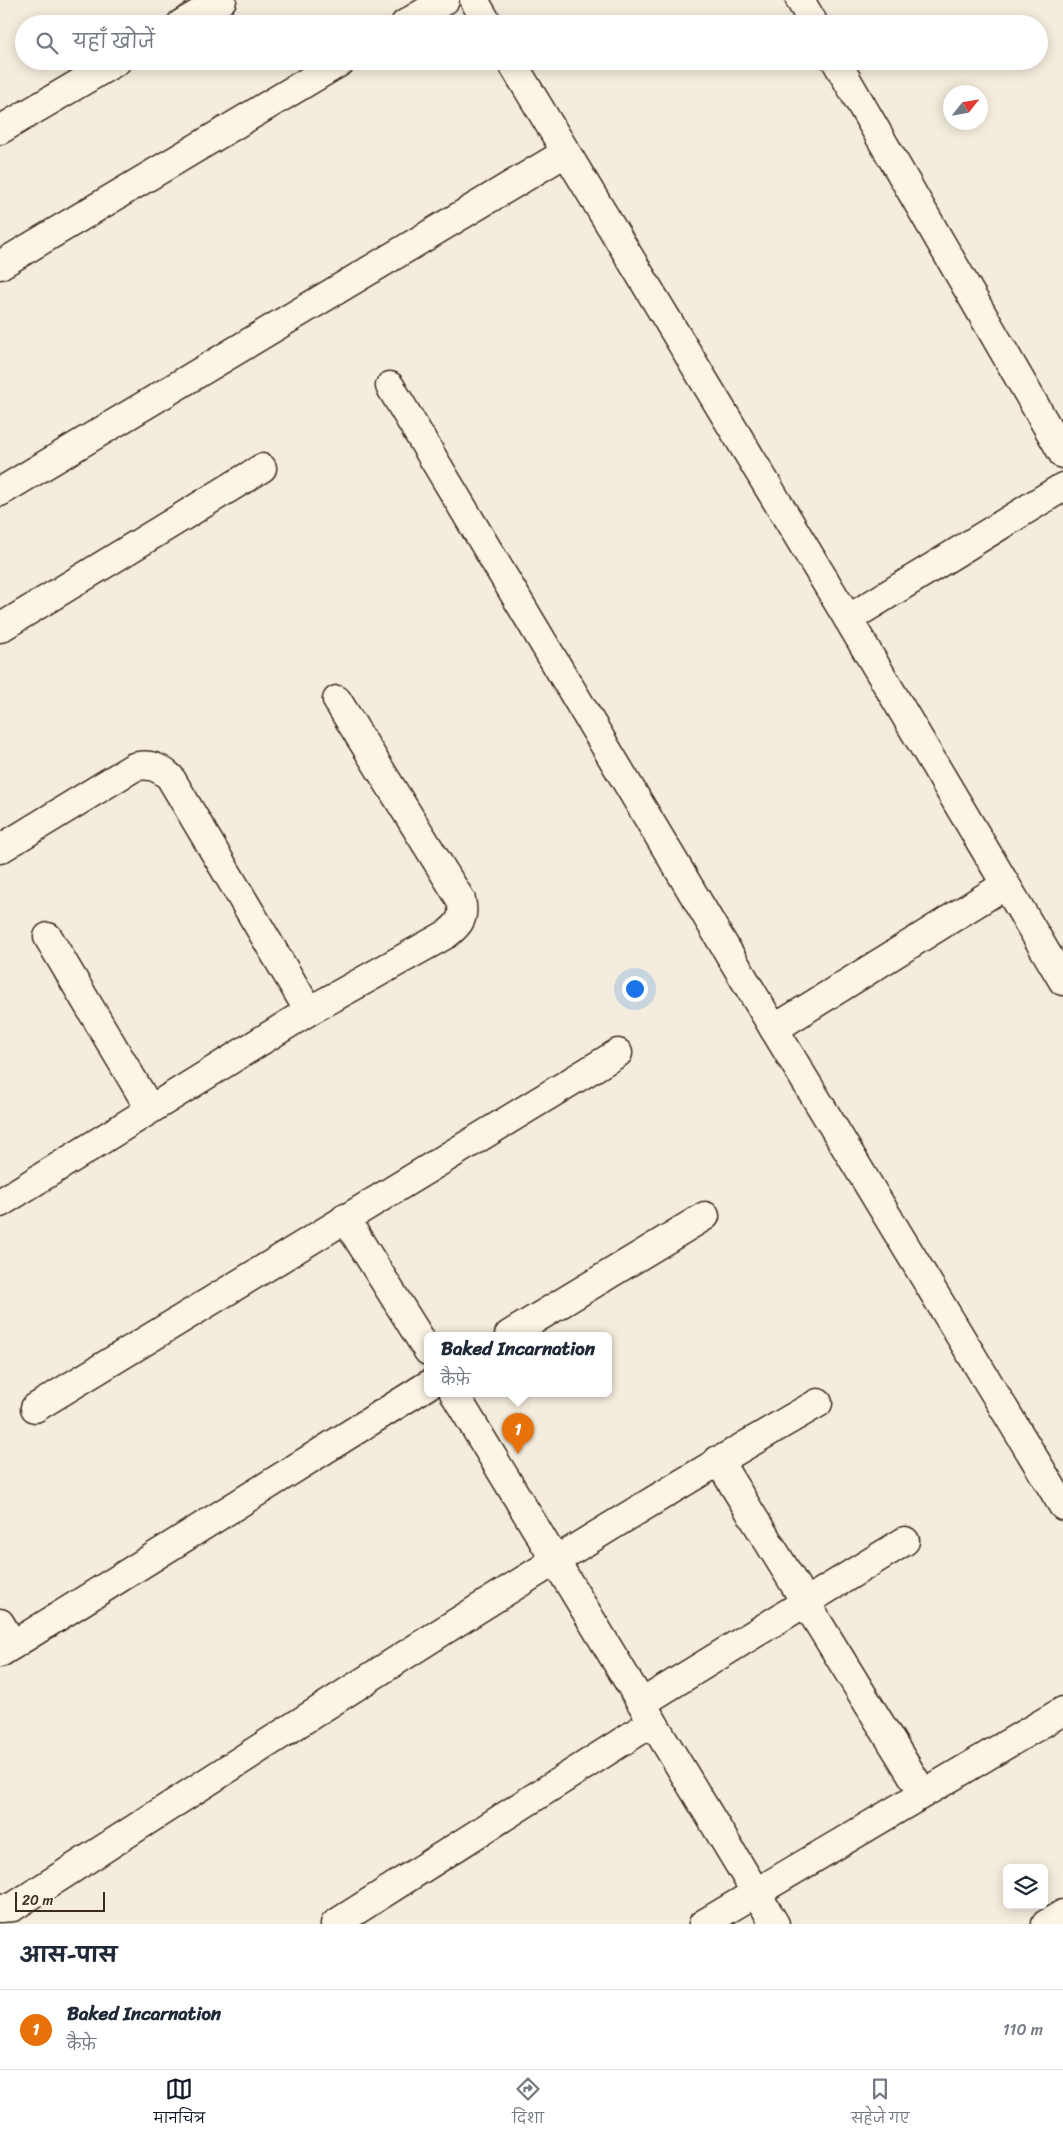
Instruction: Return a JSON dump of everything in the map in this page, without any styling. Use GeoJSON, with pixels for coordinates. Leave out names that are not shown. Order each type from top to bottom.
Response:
{"type":"FeatureCollection","features":[{"type":"Feature","properties":{"kind":"street"},"geometry":{"type":"LineString","coordinates":[[196,15],[222,0]]}},
{"type":"Feature","properties":{"kind":"street"},"geometry":{"type":"LineString","coordinates":[[420,15],[445,0]]}},
{"type":"Feature","properties":{"kind":"street"},"geometry":{"type":"LineString","coordinates":[[474,0],[483,15]]}},
{"type":"Feature","properties":{"kind":"street"},"geometry":{"type":"LineString","coordinates":[[800,0],[809,15]]}},
{"type":"Feature","properties":{"kind":"street"},"geometry":{"type":"LineString","coordinates":[[0,130],[102,70]]}},
{"type":"Feature","properties":{"kind":"street"},"geometry":{"type":"LineString","coordinates":[[0,265],[327,70]]}},
{"type":"Feature","properties":{"kind":"street"},"geometry":{"type":"LineString","coordinates":[[515,70],[848,619],[1063,981]]}},
{"type":"Feature","properties":{"kind":"street"},"geometry":{"type":"LineString","coordinates":[[841,70],[1063,454]]}},
{"type":"Feature","properties":{"kind":"street"},"geometry":{"type":"LineString","coordinates":[[0,492],[565,153]]}},
{"type":"Feature","properties":{"kind":"street"},"geometry":{"type":"LineString","coordinates":[[390,386],[774,1029],[1063,1506]]}},
{"type":"Feature","properties":{"kind":"street"},"geometry":{"type":"LineString","coordinates":[[0,628],[262,468]]}},
{"type":"Feature","properties":{"kind":"street"},"geometry":{"type":"LineString","coordinates":[[848,619],[1063,487]]}},
{"type":"Feature","properties":{"kind":"street"},"geometry":{"type":"LineString","coordinates":[[0,1202],[309,1011],[447,934],[462,920],[464,910],[461,900],[337,700]]}},
{"type":"Feature","properties":{"kind":"street"},"geometry":{"type":"LineString","coordinates":[[0,849],[134,767],[144,764],[164,771],[170,777],[309,1011]]}},
{"type":"Feature","properties":{"kind":"street"},"geometry":{"type":"LineString","coordinates":[[774,1029],[1005,885]]}},
{"type":"Feature","properties":{"kind":"street"},"geometry":{"type":"LineString","coordinates":[[48,937],[150,1110]]}},
{"type":"Feature","properties":{"kind":"street"},"geometry":{"type":"LineString","coordinates":[[35,1408],[618,1053]]}},
{"type":"Feature","properties":{"kind":"street"},"geometry":{"type":"LineString","coordinates":[[514,1332],[705,1216]]}},
{"type":"Feature","properties":{"kind":"street"},"geometry":{"type":"LineString","coordinates":[[345,1218],[424,1345]]}},
{"type":"Feature","properties":{"kind":"street"},"geometry":{"type":"LineString","coordinates":[[4,1640],[424,1387]]}},
{"type":"Feature","properties":{"kind":"street"},"geometry":{"type":"LineString","coordinates":[[456,1397],[775,1924]]}},
{"type":"Feature","properties":{"kind":"street"},"geometry":{"type":"LineString","coordinates":[[0,1908],[13,1907],[554,1560],[718,1460],[818,1403]]}},
{"type":"Feature","properties":{"kind":"street"},"geometry":{"type":"LineString","coordinates":[[718,1460],[923,1793]]}},
{"type":"Feature","properties":{"kind":"street"},"geometry":{"type":"LineString","coordinates":[[335,1924],[806,1603],[905,1541]]}},
{"type":"Feature","properties":{"kind":"street"},"geometry":{"type":"LineString","coordinates":[[703,1924],[1063,1710]]}},
{"type":"Feature","properties":{"kind":"street"},"geometry":{"type":"LineString","coordinates":[[1046,1924],[1063,1914]]}},
{"type":"Feature","properties":{"kind":"place","name":"Baked Incarnation"},"geometry":{"type":"Point","coordinates":[518,1454]}}]}
